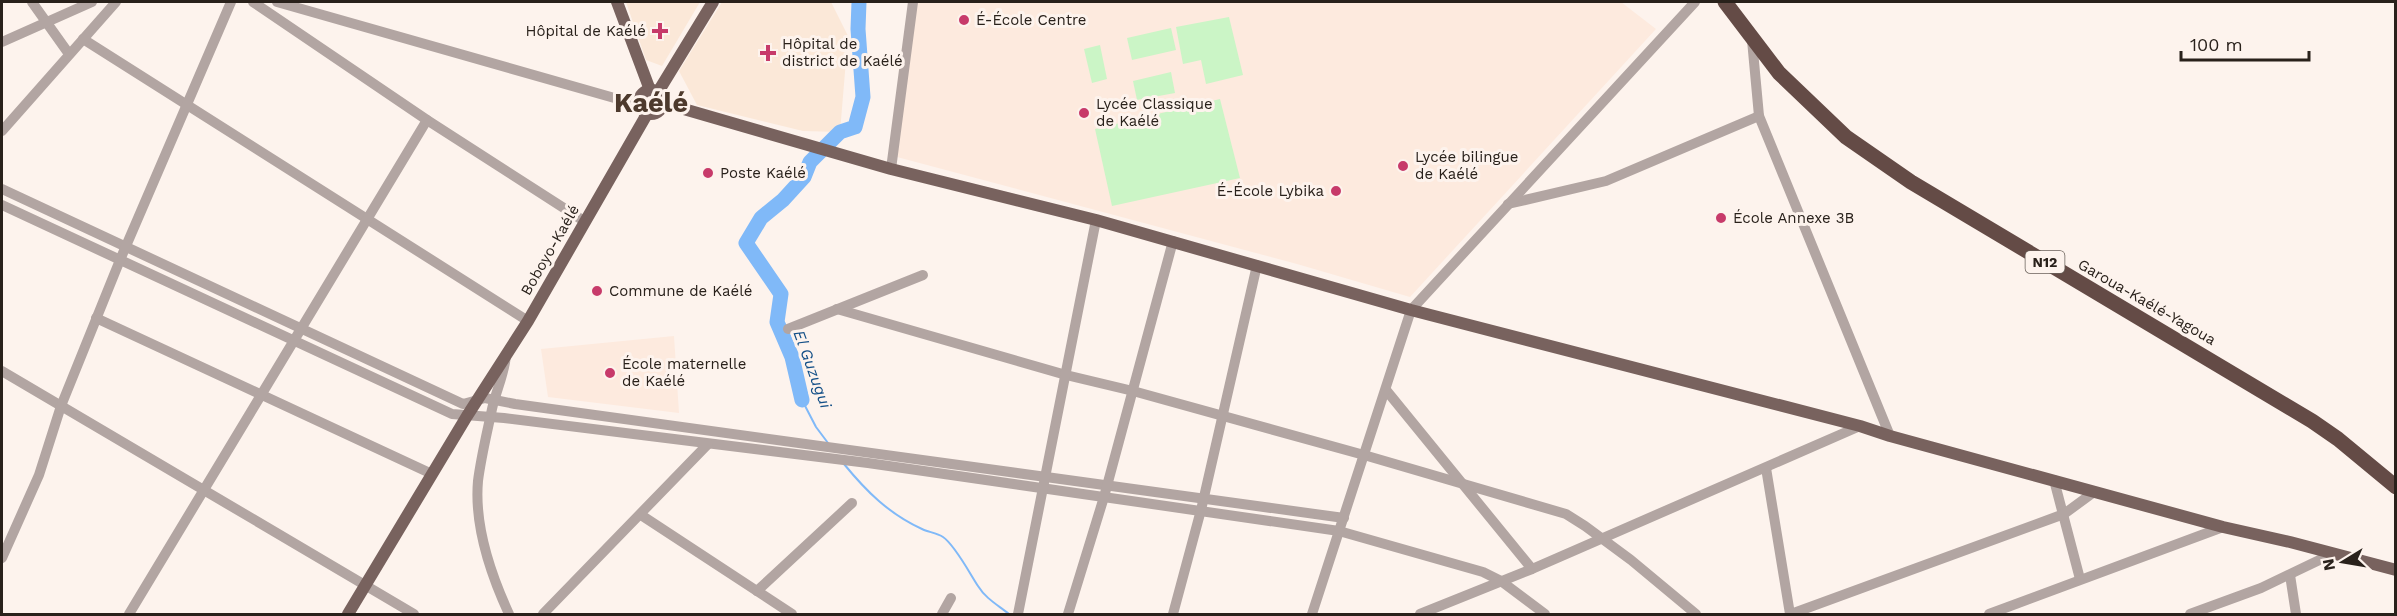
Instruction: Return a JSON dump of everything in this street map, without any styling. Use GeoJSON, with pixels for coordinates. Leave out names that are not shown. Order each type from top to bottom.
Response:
{"type":"FeatureCollection","features":[{"type":"Feature","properties":{"kind":"highway","name":"Garoua-Kaélé-Yagoua"},"geometry":{"type":"LineString","coordinates":[[1725,2],[1779,73],[1846,137],[1911,182],[2312,421],[2338,439],[2396,487]]}},
{"type":"Feature","properties":{"kind":"main road"},"geometry":{"type":"LineString","coordinates":[[617,2],[657,95],[658,113],[643,110]]}},
{"type":"Feature","properties":{"kind":"main road","name":"Boboyo-Kaélé"},"geometry":{"type":"LineString","coordinates":[[467,416],[528,321],[584,220],[643,110],[641,95],[657,95],[713,2]]}},
{"type":"Feature","properties":{"kind":"main road"},"geometry":{"type":"LineString","coordinates":[[657,95],[821,149],[891,169],[1095,220],[1411,310],[1860,426],[2223,527],[2396,570]]}},
{"type":"Feature","properties":{"kind":"main road"},"geometry":{"type":"LineString","coordinates":[[348,615],[467,416]]}},
{"type":"Feature","properties":{"kind":"street"},"geometry":{"type":"LineString","coordinates":[[32,2],[69,54]]}},
{"type":"Feature","properties":{"kind":"street"},"geometry":{"type":"LineString","coordinates":[[2,42],[92,2]]}},
{"type":"Feature","properties":{"kind":"street"},"geometry":{"type":"LineString","coordinates":[[2,131],[116,2]]}},
{"type":"Feature","properties":{"kind":"street"},"geometry":{"type":"LineString","coordinates":[[2,558],[39,475],[61,406],[125,247],[231,2]]}},
{"type":"Feature","properties":{"kind":"street"},"geometry":{"type":"LineString","coordinates":[[253,2],[427,120],[584,220]]}},
{"type":"Feature","properties":{"kind":"street"},"geometry":{"type":"LineString","coordinates":[[277,2],[643,110]]}},
{"type":"Feature","properties":{"kind":"street"},"geometry":{"type":"LineString","coordinates":[[891,169],[913,2]]}},
{"type":"Feature","properties":{"kind":"street"},"geometry":{"type":"LineString","coordinates":[[1312,615],[1411,310],[1695,2]]}},
{"type":"Feature","properties":{"kind":"street"},"geometry":{"type":"LineString","coordinates":[[83,39],[528,321]]}},
{"type":"Feature","properties":{"kind":"street"},"geometry":{"type":"LineString","coordinates":[[1752,40],[1759,116],[1890,436]]}},
{"type":"Feature","properties":{"kind":"street"},"geometry":{"type":"LineString","coordinates":[[1509,204],[1606,181],[1759,116]]}},
{"type":"Feature","properties":{"kind":"street"},"geometry":{"type":"LineString","coordinates":[[129,615],[427,120]]}},
{"type":"Feature","properties":{"kind":"street"},"geometry":{"type":"LineString","coordinates":[[2,189],[463,404],[478,399],[494,398],[515,404],[1107,486],[1201,504],[1339,531],[1466,566],[1501,581],[1545,615]]}},
{"type":"Feature","properties":{"kind":"street"},"geometry":{"type":"LineString","coordinates":[[2,205],[452,414],[868,463],[1044,490],[1344,519]]}},
{"type":"Feature","properties":{"kind":"street"},"geometry":{"type":"LineString","coordinates":[[1018,615],[1095,220]]}},
{"type":"Feature","properties":{"kind":"street"},"geometry":{"type":"LineString","coordinates":[[1068,615],[1104,497],[1173,241]]}},
{"type":"Feature","properties":{"kind":"street"},"geometry":{"type":"LineString","coordinates":[[1173,615],[1257,265]]}},
{"type":"Feature","properties":{"kind":"street"},"geometry":{"type":"LineString","coordinates":[[788,329],[923,275]]}},
{"type":"Feature","properties":{"kind":"street"},"geometry":{"type":"LineString","coordinates":[[837,309],[1066,375],[1222,415],[1566,514],[1646,571],[1696,615]]}},
{"type":"Feature","properties":{"kind":"street"},"geometry":{"type":"LineString","coordinates":[[96,318],[432,474]]}},
{"type":"Feature","properties":{"kind":"street"},"geometry":{"type":"LineString","coordinates":[[507,354],[504,374],[494,398],[478,482],[482,527],[493,579],[509,615]]}},
{"type":"Feature","properties":{"kind":"street"},"geometry":{"type":"LineString","coordinates":[[2,371],[414,615]]}},
{"type":"Feature","properties":{"kind":"street"},"geometry":{"type":"LineString","coordinates":[[504,374],[506,388],[515,404]]}},
{"type":"Feature","properties":{"kind":"street"},"geometry":{"type":"LineString","coordinates":[[1386,390],[1532,569]]}},
{"type":"Feature","properties":{"kind":"street"},"geometry":{"type":"LineString","coordinates":[[1420,615],[1602,539],[1860,426]]}},
{"type":"Feature","properties":{"kind":"street"},"geometry":{"type":"LineString","coordinates":[[543,615],[708,444]]}},
{"type":"Feature","properties":{"kind":"street"},"geometry":{"type":"LineString","coordinates":[[1766,468],[1791,615],[2064,514],[2094,492]]}},
{"type":"Feature","properties":{"kind":"street"},"geometry":{"type":"LineString","coordinates":[[2054,480],[2080,579]]}},
{"type":"Feature","properties":{"kind":"street"},"geometry":{"type":"LineString","coordinates":[[757,591],[852,503]]}},
{"type":"Feature","properties":{"kind":"street"},"geometry":{"type":"LineString","coordinates":[[640,515],[792,615]]}},
{"type":"Feature","properties":{"kind":"street"},"geometry":{"type":"LineString","coordinates":[[1989,615],[2223,527]]}},
{"type":"Feature","properties":{"kind":"street"},"geometry":{"type":"LineString","coordinates":[[2190,615],[2290,575],[2334,553]]}},
{"type":"Feature","properties":{"kind":"street"},"geometry":{"type":"LineString","coordinates":[[2290,575],[2296,615]]}},
{"type":"Feature","properties":{"kind":"street"},"geometry":{"type":"LineString","coordinates":[[942,615],[951,598]]}},
{"type":"Feature","properties":{"kind":"shaded area","name":"Hôpital de Kaélé"},"geometry":{"type":"Polygon","coordinates":[[[626,2],[700,2],[662,66],[646,60],[626,2]]]}},
{"type":"Feature","properties":{"kind":"shaded area","name":"Hôpital de district de Kaélé"},"geometry":{"type":"Polygon","coordinates":[[[722,2],[831,2],[848,36],[840,132],[803,131],[697,105],[679,71],[722,2]]]}},
{"type":"Feature","properties":{"kind":"shaded area"},"geometry":{"type":"Polygon","coordinates":[[[917,2],[1621,2],[1656,29],[1410,297],[1297,264],[897,157],[917,2]]]}},
{"type":"Feature","properties":{"kind":"shaded area","name":"École maternelle de Kaélé"},"geometry":{"type":"Polygon","coordinates":[[[674,336],[679,413],[548,397],[541,349],[674,336]]]}},
{"type":"Feature","properties":{"kind":"green space"},"geometry":{"type":"Polygon","coordinates":[[[1229,17],[1243,75],[1206,84],[1201,60],[1183,64],[1176,27],[1229,17]]]}},
{"type":"Feature","properties":{"kind":"green space"},"geometry":{"type":"Polygon","coordinates":[[[1171,28],[1176,50],[1132,60],[1127,38],[1171,28]]]}},
{"type":"Feature","properties":{"kind":"green space"},"geometry":{"type":"Polygon","coordinates":[[[1100,45],[1107,79],[1092,83],[1084,49],[1100,45]]]}},
{"type":"Feature","properties":{"kind":"green space"},"geometry":{"type":"Polygon","coordinates":[[[1171,72],[1175,93],[1137,100],[1133,81],[1171,72]]]}},
{"type":"Feature","properties":{"kind":"green space"},"geometry":{"type":"Polygon","coordinates":[[[1220,99],[1240,178],[1112,206],[1095,129],[1220,99]]]}},
{"type":"Feature","properties":{"kind":"waterway","name":"El Guzugui"},"geometry":{"type":"LineString","coordinates":[[802,400],[792,357],[777,322],[781,294],[746,243],[761,218],[783,200],[804,177],[810,162],[840,132],[855,127],[863,97],[858,29],[859,2]]}},
{"type":"Feature","properties":{"kind":"waterway","name":"El Guzugui"},"geometry":{"type":"LineString","coordinates":[[802,400],[816,427],[828,443]]}},
{"type":"Feature","properties":{"kind":"waterway","name":"El Guzugui"},"geometry":{"type":"LineString","coordinates":[[844,464],[889,509],[910,523],[948,541],[981,591],[1009,614]]}},
{"type":"Feature","properties":{"kind":"place","name":"É-École Centre"},"geometry":{"type":"Point","coordinates":[964,20]}},
{"type":"Feature","properties":{"kind":"place","name":"Hôpital de Kaélé"},"geometry":{"type":"Point","coordinates":[660,31]}},
{"type":"Feature","properties":{"kind":"place","name":"Hôpital de district de Kaélé"},"geometry":{"type":"Point","coordinates":[768,53]}},
{"type":"Feature","properties":{"kind":"place","name":"Lycée Classique de Kaélé"},"geometry":{"type":"Point","coordinates":[1084,113]}},
{"type":"Feature","properties":{"kind":"place","name":"Lycée bilingue de Kaélé"},"geometry":{"type":"Point","coordinates":[1403,166]}},
{"type":"Feature","properties":{"kind":"place","name":"Poste Kaélé"},"geometry":{"type":"Point","coordinates":[708,173]}},
{"type":"Feature","properties":{"kind":"place","name":"É-École Lybika"},"geometry":{"type":"Point","coordinates":[1336,191]}},
{"type":"Feature","properties":{"kind":"place","name":"École Annexe 3B"},"geometry":{"type":"Point","coordinates":[1721,218]}},
{"type":"Feature","properties":{"kind":"place","name":"Commune de Kaélé"},"geometry":{"type":"Point","coordinates":[597,291]}},
{"type":"Feature","properties":{"kind":"place","name":"École maternelle de Kaélé"},"geometry":{"type":"Point","coordinates":[610,373]}},
{"type":"Feature","properties":{"kind":"district","name":"Kaélé"},"geometry":{"type":"Point","coordinates":[651,103]}}]}
